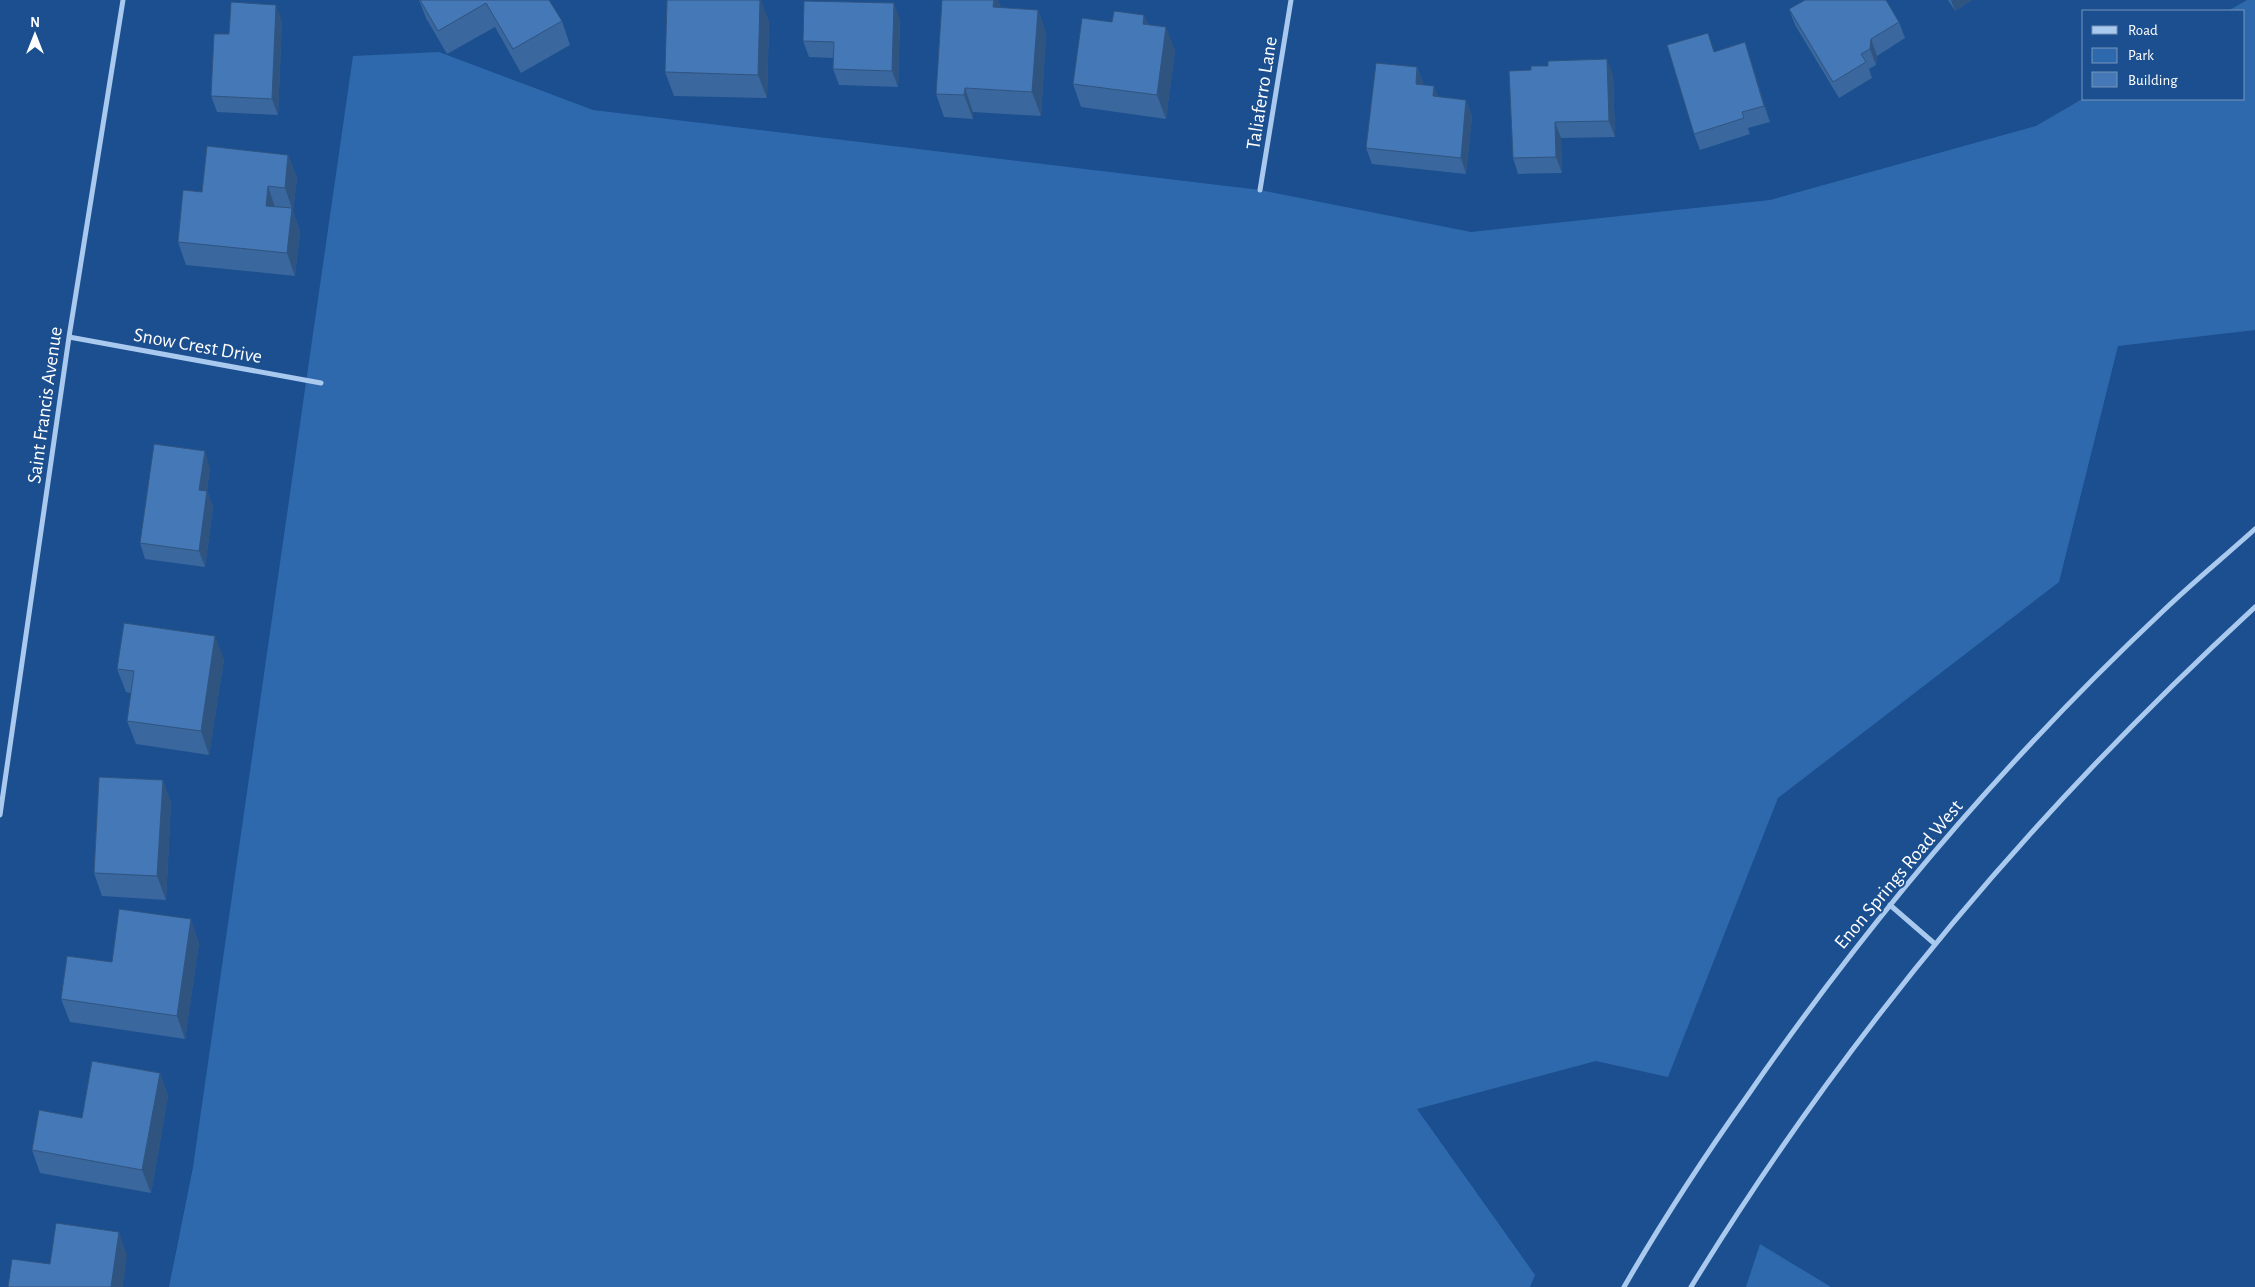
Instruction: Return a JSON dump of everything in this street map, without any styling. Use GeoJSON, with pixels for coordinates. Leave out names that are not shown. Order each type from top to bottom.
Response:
{"type":"FeatureCollection","features":[{"type":"Feature","properties":{"kind":"street","name":"Saint Francis Avenue"},"geometry":{"type":"LineString","coordinates":[[0,814],[69,337],[123,0]]}},
{"type":"Feature","properties":{"kind":"street","name":"Taliaferro Lane"},"geometry":{"type":"LineString","coordinates":[[1260,190],[1291,0]]}},
{"type":"Feature","properties":{"kind":"street","name":"Snow Crest Drive"},"geometry":{"type":"LineString","coordinates":[[69,337],[321,383]]}},
{"type":"Feature","properties":{"kind":"street","name":"Enon Springs Road West"},"geometry":{"type":"LineString","coordinates":[[1624,1287],[1701,1162],[1800,1019],[1890,904],[1954,828],[2098,675],[2162,611],[2255,529]]}},
{"type":"Feature","properties":{"kind":"street"},"geometry":{"type":"LineString","coordinates":[[1691,1287],[1730,1224],[1817,1097],[1935,944],[2005,862],[2105,753],[2187,670],[2255,607]]}},
{"type":"Feature","properties":{"kind":"street"},"geometry":{"type":"LineString","coordinates":[[1890,904],[1935,944]]}},
{"type":"Feature","properties":{"kind":"green space"},"geometry":{"type":"Polygon","coordinates":[[[2247,0],[2255,0],[2255,330],[2118,346],[2059,582],[1778,798],[1668,1077],[1596,1061],[1417,1109],[1535,1275],[1530,1287],[169,1287],[193,1167],[353,56],[439,52],[593,110],[1260,190],[1471,232],[1770,200],[2036,126],[2082,99],[2245,100],[2245,10],[2230,10],[2247,0]]]}},
{"type":"Feature","properties":{"kind":"green space"},"geometry":{"type":"Polygon","coordinates":[[[1760,1244],[1831,1287],[1746,1287],[1760,1244]]]}},
{"type":"Feature","properties":{"kind":"building"},"geometry":{"type":"Polygon","coordinates":[[[420,0],[549,0],[562,21],[513,49],[486,3],[438,31],[420,0]]]}},
{"type":"Feature","properties":{"kind":"building"},"geometry":{"type":"Polygon","coordinates":[[[667,0],[760,0],[758,75],[665,72],[667,0]]]}},
{"type":"Feature","properties":{"kind":"building"},"geometry":{"type":"Polygon","coordinates":[[[942,0],[994,0],[993,7],[1038,10],[1032,92],[965,88],[964,95],[936,94],[942,0]]]}},
{"type":"Feature","properties":{"kind":"building"},"geometry":{"type":"Polygon","coordinates":[[[1805,0],[1886,0],[1899,22],[1871,39],[1870,49],[1861,54],[1866,62],[1833,82],[1789,9],[1805,0]]]}},
{"type":"Feature","properties":{"kind":"building"},"geometry":{"type":"Polygon","coordinates":[[[804,1],[894,3],[892,71],[833,69],[834,42],[803,41],[804,1]]]}},
{"type":"Feature","properties":{"kind":"building"},"geometry":{"type":"Polygon","coordinates":[[[231,2],[276,5],[272,99],[211,96],[214,34],[229,34],[231,2]]]}},
{"type":"Feature","properties":{"kind":"building"},"geometry":{"type":"Polygon","coordinates":[[[1114,11],[1144,15],[1143,24],[1166,27],[1157,95],[1073,84],[1082,18],[1112,22],[1114,11]]]}},
{"type":"Feature","properties":{"kind":"building"},"geometry":{"type":"Polygon","coordinates":[[[1708,33],[1714,52],[1745,42],[1764,106],[1742,112],[1744,118],[1694,134],[1667,45],[1708,33]]]}},
{"type":"Feature","properties":{"kind":"building"},"geometry":{"type":"Polygon","coordinates":[[[1607,59],[1609,121],[1555,122],[1556,157],[1513,158],[1509,71],[1531,70],[1531,66],[1548,66],[1548,61],[1607,59]]]}},
{"type":"Feature","properties":{"kind":"building"},"geometry":{"type":"Polygon","coordinates":[[[1376,63],[1417,67],[1416,84],[1434,86],[1433,96],[1466,100],[1461,158],[1366,148],[1376,63]]]}},
{"type":"Feature","properties":{"kind":"building"},"geometry":{"type":"Polygon","coordinates":[[[207,146],[288,155],[285,188],[268,186],[266,206],[292,208],[287,253],[178,242],[183,190],[202,192],[207,146]]]}},
{"type":"Feature","properties":{"kind":"building"},"geometry":{"type":"Polygon","coordinates":[[[154,444],[205,451],[199,490],[207,491],[199,551],[140,543],[154,444]]]}},
{"type":"Feature","properties":{"kind":"building"},"geometry":{"type":"Polygon","coordinates":[[[124,623],[215,636],[201,731],[127,721],[134,671],[117,669],[124,623]]]}},
{"type":"Feature","properties":{"kind":"building"},"geometry":{"type":"Polygon","coordinates":[[[99,777],[163,780],[157,876],[94,873],[99,777]]]}},
{"type":"Feature","properties":{"kind":"building"},"geometry":{"type":"Polygon","coordinates":[[[119,909],[191,919],[177,1016],[61,999],[67,956],[112,962],[119,909]]]}},
{"type":"Feature","properties":{"kind":"building"},"geometry":{"type":"Polygon","coordinates":[[[92,1061],[160,1073],[142,1170],[32,1150],[39,1110],[82,1118],[92,1061]]]}},
{"type":"Feature","properties":{"kind":"building"},"geometry":{"type":"Polygon","coordinates":[[[56,1223],[119,1232],[111,1287],[8,1287],[12,1259],[50,1264],[56,1223]]]}}]}
